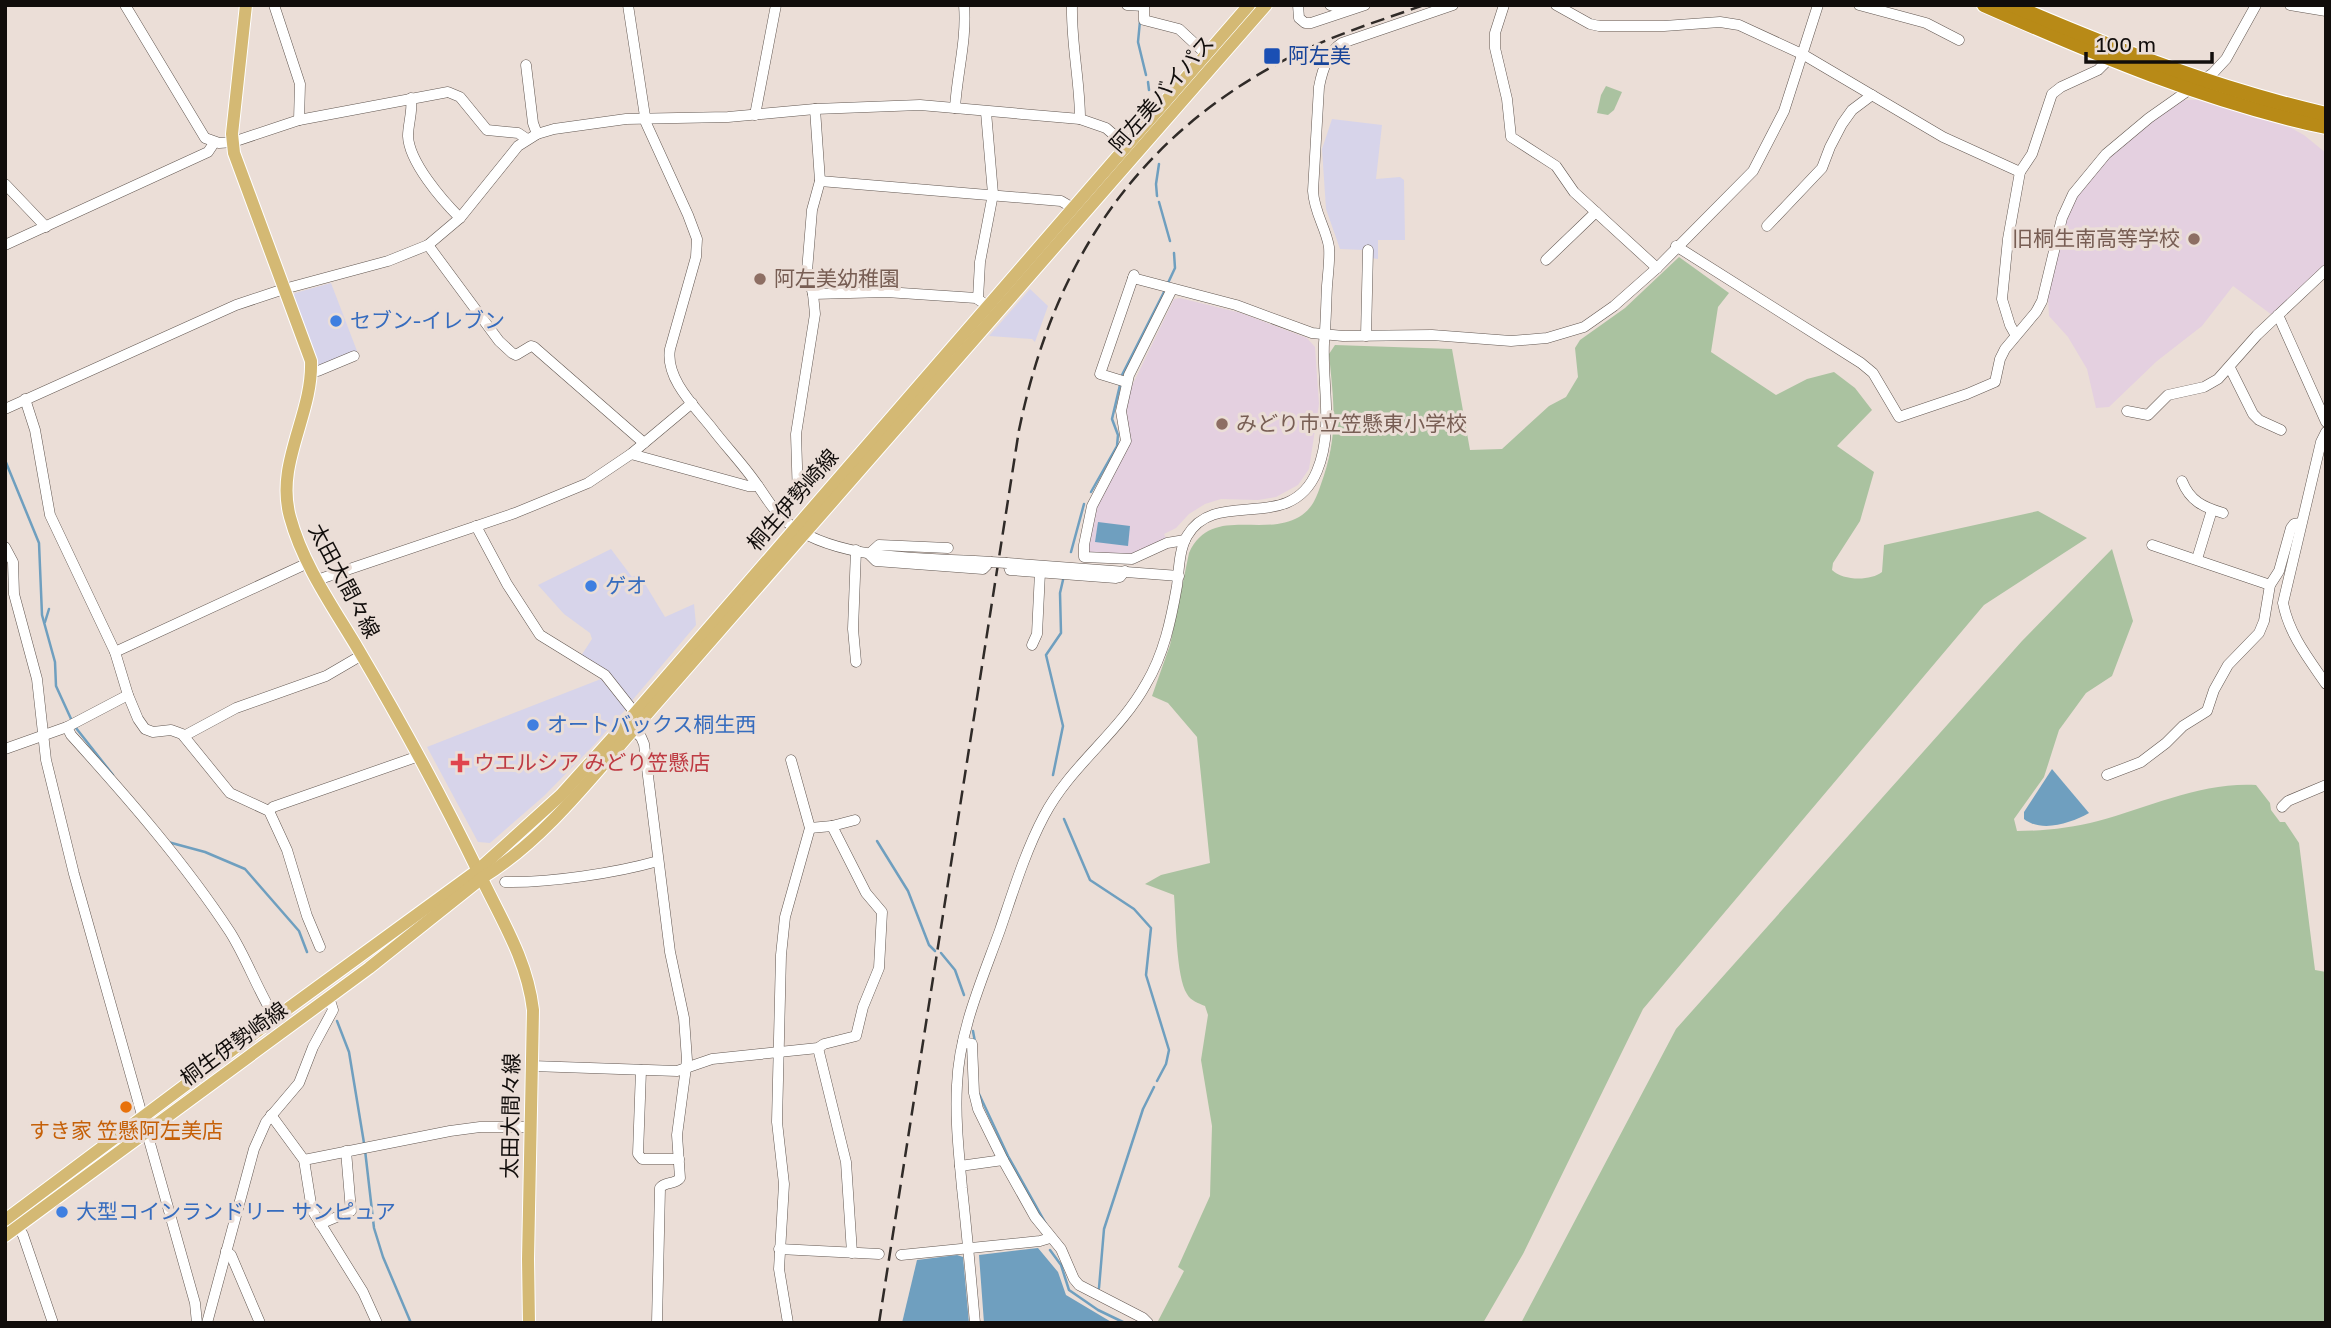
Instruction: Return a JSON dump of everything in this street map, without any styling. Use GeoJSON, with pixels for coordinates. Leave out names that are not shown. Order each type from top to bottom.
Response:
{"type":"FeatureCollection","features":[{"type":"Feature","properties":{"kind":"highway"},"geometry":{"type":"LineString","coordinates":[[1984,5],[2109,59],[2189,88],[2326,127]]}},
{"type":"Feature","properties":{"kind":"highway"},"geometry":{"type":"LineString","coordinates":[[2012,5],[2095,40],[2203,80],[2326,114]]}},
{"type":"Feature","properties":{"kind":"main road","name":"太田大間々線"},"geometry":{"type":"LineString","coordinates":[[246,5],[233,142],[236,164],[309,354],[311,371],[310,390],[290,454],[286,481],[289,516],[307,563],[419,756],[516,946],[527,976],[533,1010],[529,1323]]}},
{"type":"Feature","properties":{"kind":"main road","name":"阿左美バイパス"},"geometry":{"type":"LineString","coordinates":[[1089,208],[1206,54],[1249,5]]}},
{"type":"Feature","properties":{"kind":"main road","name":"阿左美バイパス"},"geometry":{"type":"LineString","coordinates":[[1131,150],[1266,5]]}},
{"type":"Feature","properties":{"kind":"main road","name":"桐生伊勢崎線"},"geometry":{"type":"LineString","coordinates":[[5,1220],[275,1018],[480,874],[496,869],[534,837],[576,795],[633,730],[800,531],[983,303],[1131,150]]}},
{"type":"Feature","properties":{"kind":"main road","name":"桐生伊勢崎線"},"geometry":{"type":"LineString","coordinates":[[5,1236],[329,997],[480,874],[561,794],[1089,208]]}},
{"type":"Feature","properties":{"kind":"street"},"geometry":{"type":"LineString","coordinates":[[125,5],[205,138],[214,143],[233,142],[299,120],[452,92],[460,97],[487,130],[518,133],[527,139]]}},
{"type":"Feature","properties":{"kind":"street"},"geometry":{"type":"LineString","coordinates":[[274,5],[300,84],[299,120]]}},
{"type":"Feature","properties":{"kind":"street"},"geometry":{"type":"LineString","coordinates":[[628,5],[645,118],[697,239],[696,257],[668,357],[671,370],[692,403],[783,519],[822,543],[869,554],[1178,576]]}},
{"type":"Feature","properties":{"kind":"street"},"geometry":{"type":"LineString","coordinates":[[755,115],[776,5]]}},
{"type":"Feature","properties":{"kind":"street"},"geometry":{"type":"LineString","coordinates":[[956,108],[958,74],[966,30],[964,5]]}},
{"type":"Feature","properties":{"kind":"street"},"geometry":{"type":"LineString","coordinates":[[1072,5],[1073,40],[1080,85],[1080,119]]}},
{"type":"Feature","properties":{"kind":"street"},"geometry":{"type":"LineString","coordinates":[[1127,5],[1144,6],[1144,20],[1179,29],[1206,54]]}},
{"type":"Feature","properties":{"kind":"street"},"geometry":{"type":"LineString","coordinates":[[1298,5],[1299,19],[1311,23],[1365,5]]}},
{"type":"Feature","properties":{"kind":"street"},"geometry":{"type":"LineString","coordinates":[[1330,5],[1340,8],[1348,5]]}},
{"type":"Feature","properties":{"kind":"street"},"geometry":{"type":"LineString","coordinates":[[975,1323],[960,1166],[957,1085],[962,1042],[970,1014],[1025,859],[1044,815],[1066,782],[1119,724],[1147,682],[1168,630],[1185,540],[1195,526],[1208,517],[1224,512],[1284,505],[1309,487],[1319,467],[1326,417],[1325,334],[1329,252],[1315,208],[1313,191],[1319,87],[1323,71],[1332,52],[1342,43],[1453,5]]}},
{"type":"Feature","properties":{"kind":"street"},"geometry":{"type":"LineString","coordinates":[[1504,5],[1495,48],[1508,104],[1511,137],[1556,166],[1574,192],[1657,268]]}},
{"type":"Feature","properties":{"kind":"street"},"geometry":{"type":"LineString","coordinates":[[1556,5],[1590,24],[1599,26],[1732,23],[1747,28],[1804,54],[1943,137],[2020,172]]}},
{"type":"Feature","properties":{"kind":"street"},"geometry":{"type":"LineString","coordinates":[[1126,382],[1100,374],[1134,276],[1254,311],[1295,329],[1325,334],[1432,335],[1500,341],[1556,336],[1593,321],[1657,268],[1676,246],[1746,180],[1758,164],[1784,111],[1818,5]]}},
{"type":"Feature","properties":{"kind":"street"},"geometry":{"type":"LineString","coordinates":[[1858,5],[1926,23],[1959,40]]}},
{"type":"Feature","properties":{"kind":"street"},"geometry":{"type":"LineString","coordinates":[[1676,246],[1861,363],[1873,373],[1899,417],[1967,394],[1995,382],[2000,359],[2015,334],[2036,312],[2042,301],[2062,218],[2073,194],[2106,154],[2149,118],[2203,80],[2226,59],[2256,5]]}},
{"type":"Feature","properties":{"kind":"street"},"geometry":{"type":"LineString","coordinates":[[2290,5],[2326,11]]}},
{"type":"Feature","properties":{"kind":"street"},"geometry":{"type":"LineString","coordinates":[[2015,334],[2002,299],[2008,239],[2020,172],[2032,153],[2052,94],[2098,70],[2109,59]]}},
{"type":"Feature","properties":{"kind":"street"},"geometry":{"type":"LineString","coordinates":[[526,65],[533,123],[537,134]]}},
{"type":"Feature","properties":{"kind":"street"},"geometry":{"type":"LineString","coordinates":[[1767,226],[1822,168],[1842,124],[1852,110],[1872,95]]}},
{"type":"Feature","properties":{"kind":"street"},"geometry":{"type":"LineString","coordinates":[[411,98],[408,137],[412,154],[419,167],[460,218]]}},
{"type":"Feature","properties":{"kind":"street"},"geometry":{"type":"LineString","coordinates":[[5,409],[236,305],[388,261],[428,245],[460,218],[510,154],[537,134],[583,124],[645,118],[755,115],[815,109],[920,105],[1080,119],[1106,128],[1131,150]]}},
{"type":"Feature","properties":{"kind":"street"},"geometry":{"type":"LineString","coordinates":[[798,498],[796,434],[815,314],[807,271],[812,210],[820,181],[815,109]]}},
{"type":"Feature","properties":{"kind":"street"},"geometry":{"type":"LineString","coordinates":[[813,294],[886,292],[983,303],[980,262],[993,194],[986,112]]}},
{"type":"Feature","properties":{"kind":"street"},"geometry":{"type":"LineString","coordinates":[[5,245],[208,152],[214,143]]}},
{"type":"Feature","properties":{"kind":"street"},"geometry":{"type":"LineString","coordinates":[[820,181],[1061,201],[1073,208]]}},
{"type":"Feature","properties":{"kind":"street"},"geometry":{"type":"LineString","coordinates":[[5,184],[46,227]]}},
{"type":"Feature","properties":{"kind":"street"},"geometry":{"type":"LineString","coordinates":[[1546,260],[1596,212]]}},
{"type":"Feature","properties":{"kind":"street"},"geometry":{"type":"LineString","coordinates":[[428,245],[499,341],[512,353],[516,355],[534,347],[644,443]]}},
{"type":"Feature","properties":{"kind":"street"},"geometry":{"type":"LineString","coordinates":[[1366,335],[1368,250]]}},
{"type":"Feature","properties":{"kind":"street"},"geometry":{"type":"LineString","coordinates":[[2127,411],[2148,415],[2165,397],[2204,387],[2218,379],[2257,335],[2326,270]]}},
{"type":"Feature","properties":{"kind":"street"},"geometry":{"type":"LineString","coordinates":[[1172,289],[1126,382],[1121,411],[1126,441],[1092,506],[1084,557],[1132,559],[1167,543],[1185,540]]}},
{"type":"Feature","properties":{"kind":"street"},"geometry":{"type":"LineString","coordinates":[[2278,315],[2326,422]]}},
{"type":"Feature","properties":{"kind":"street"},"geometry":{"type":"LineString","coordinates":[[311,371],[318,371],[354,356]]}},
{"type":"Feature","properties":{"kind":"street"},"geometry":{"type":"LineString","coordinates":[[2230,368],[2253,414],[2272,428],[2281,430]]}},
{"type":"Feature","properties":{"kind":"street"},"geometry":{"type":"LineString","coordinates":[[26,398],[37,440],[50,515],[115,652],[128,695],[145,729],[153,732],[172,730],[184,736],[230,793],[268,811],[287,850],[307,916],[320,947]]}},
{"type":"Feature","properties":{"kind":"street"},"geometry":{"type":"LineString","coordinates":[[317,580],[536,505],[588,483],[631,454],[692,403]]}},
{"type":"Feature","properties":{"kind":"street"},"geometry":{"type":"LineString","coordinates":[[2326,432],[2321,442],[2283,603],[2292,635],[2326,684]]}},
{"type":"Feature","properties":{"kind":"street"},"geometry":{"type":"LineString","coordinates":[[631,454],[748,486],[758,485]]}},
{"type":"Feature","properties":{"kind":"street"},"geometry":{"type":"LineString","coordinates":[[2182,481],[2189,497],[2223,513]]}},
{"type":"Feature","properties":{"kind":"street"},"geometry":{"type":"LineString","coordinates":[[2197,559],[2212,510]]}},
{"type":"Feature","properties":{"kind":"street"},"geometry":{"type":"LineString","coordinates":[[2107,775],[2141,762],[2183,726],[2207,711],[2214,690],[2228,666],[2259,633],[2264,621],[2270,585],[2278,571],[2291,528],[2294,524],[2301,523]]}},
{"type":"Feature","properties":{"kind":"street"},"geometry":{"type":"LineString","coordinates":[[475,526],[507,584],[540,635],[606,675],[635,713]]}},
{"type":"Feature","properties":{"kind":"street"},"geometry":{"type":"LineString","coordinates":[[869,554],[879,545],[948,548]]}},
{"type":"Feature","properties":{"kind":"street"},"geometry":{"type":"LineString","coordinates":[[2152,545],[2270,585]]}},
{"type":"Feature","properties":{"kind":"street"},"geometry":{"type":"LineString","coordinates":[[5,547],[13,562],[14,594],[35,672],[46,760],[74,874],[195,1303],[197,1323]]}},
{"type":"Feature","properties":{"kind":"street"},"geometry":{"type":"LineString","coordinates":[[856,550],[853,629],[856,662]]}},
{"type":"Feature","properties":{"kind":"street"},"geometry":{"type":"LineString","coordinates":[[115,652],[307,563]]}},
{"type":"Feature","properties":{"kind":"street"},"geometry":{"type":"LineString","coordinates":[[1008,565],[1010,570],[1116,578],[1125,571]]}},
{"type":"Feature","properties":{"kind":"street"},"geometry":{"type":"LineString","coordinates":[[1032,645],[1037,635],[1040,572]]}},
{"type":"Feature","properties":{"kind":"street"},"geometry":{"type":"LineString","coordinates":[[184,736],[236,708],[326,676],[362,655]]}},
{"type":"Feature","properties":{"kind":"street"},"geometry":{"type":"LineString","coordinates":[[5,749],[67,727],[128,695]]}},
{"type":"Feature","properties":{"kind":"street"},"geometry":{"type":"LineString","coordinates":[[67,727],[169,849],[213,908],[242,953],[275,1018]]}},
{"type":"Feature","properties":{"kind":"street"},"geometry":{"type":"LineString","coordinates":[[633,730],[643,741],[670,951],[684,1018],[687,1060],[677,1135],[680,1178],[660,1188],[657,1323]]}},
{"type":"Feature","properties":{"kind":"street"},"geometry":{"type":"LineString","coordinates":[[268,811],[419,756]]}},
{"type":"Feature","properties":{"kind":"street"},"geometry":{"type":"LineString","coordinates":[[788,1323],[779,1269],[784,1184],[777,1136],[781,955],[785,917],[810,828],[791,760]]}},
{"type":"Feature","properties":{"kind":"street"},"geometry":{"type":"LineString","coordinates":[[2282,807],[2288,801],[2326,785]]}},
{"type":"Feature","properties":{"kind":"street"},"geometry":{"type":"LineString","coordinates":[[810,828],[855,820]]}},
{"type":"Feature","properties":{"kind":"street"},"geometry":{"type":"LineString","coordinates":[[532,1066],[677,1071],[712,1059],[818,1048],[856,1036],[863,1007],[881,962],[882,912],[866,893],[832,826]]}},
{"type":"Feature","properties":{"kind":"street"},"geometry":{"type":"LineString","coordinates":[[505,881],[544,880],[636,867],[658,861]]}},
{"type":"Feature","properties":{"kind":"street"},"geometry":{"type":"LineString","coordinates":[[207,1323],[254,1149],[271,1115],[299,1083],[313,1046],[333,1010],[329,997]]}},
{"type":"Feature","properties":{"kind":"street"},"geometry":{"type":"LineString","coordinates":[[962,1042],[972,1044],[976,1102],[1003,1160],[1035,1217],[1061,1249],[1077,1284],[1148,1323]]}},
{"type":"Feature","properties":{"kind":"street"},"geometry":{"type":"LineString","coordinates":[[818,1048],[846,1162],[852,1253]]}},
{"type":"Feature","properties":{"kind":"street"},"geometry":{"type":"LineString","coordinates":[[641,1070],[638,1154],[642,1158],[679,1159]]}},
{"type":"Feature","properties":{"kind":"street"},"geometry":{"type":"LineString","coordinates":[[271,1115],[304,1160],[310,1206],[363,1293],[377,1323]]}},
{"type":"Feature","properties":{"kind":"street"},"geometry":{"type":"LineString","coordinates":[[304,1160],[450,1131],[480,1127],[530,1126]]}},
{"type":"Feature","properties":{"kind":"street"},"geometry":{"type":"LineString","coordinates":[[320,1224],[351,1212],[346,1151]]}},
{"type":"Feature","properties":{"kind":"street"},"geometry":{"type":"LineString","coordinates":[[960,1166],[1003,1160]]}},
{"type":"Feature","properties":{"kind":"street"},"geometry":{"type":"LineString","coordinates":[[18,1227],[53,1323]]}},
{"type":"Feature","properties":{"kind":"street"},"geometry":{"type":"LineString","coordinates":[[901,1255],[1051,1238]]}},
{"type":"Feature","properties":{"kind":"street"},"geometry":{"type":"LineString","coordinates":[[779,1249],[879,1254]]}},
{"type":"Feature","properties":{"kind":"street"},"geometry":{"type":"LineString","coordinates":[[226,1251],[231,1255],[260,1323]]}},
{"type":"Feature","properties":{"kind":"shaded area","name":"旧桐生南高等学校"},"geometry":{"type":"Polygon","coordinates":[[[2180,100],[2198,100],[2291,128],[2326,153],[2326,265],[2272,315],[2233,286],[2202,326],[2157,361],[2109,407],[2096,408],[2087,369],[2068,337],[2049,316],[2048,297],[2068,213],[2077,196],[2109,155],[2180,100]]]}},
{"type":"Feature","properties":{"kind":"shaded area"},"geometry":{"type":"Polygon","coordinates":[[[1332,119],[1382,125],[1376,179],[1400,177],[1404,180],[1405,240],[1378,240],[1378,259],[1371,258],[1364,250],[1340,249],[1326,209],[1322,149],[1332,119]]]}},
{"type":"Feature","properties":{"kind":"shaded area"},"geometry":{"type":"Polygon","coordinates":[[[331,283],[357,351],[320,365],[316,363],[293,297],[295,293],[331,283]]]}},
{"type":"Feature","properties":{"kind":"shaded area"},"geometry":{"type":"Polygon","coordinates":[[[1030,289],[1048,306],[1035,342],[1032,339],[989,336],[1030,289]]]}},
{"type":"Feature","properties":{"kind":"shaded area","name":"みどり市立笠懸東小学校"},"geometry":{"type":"Polygon","coordinates":[[[1180,298],[1241,313],[1307,338],[1315,347],[1319,404],[1309,469],[1298,485],[1276,497],[1258,500],[1221,499],[1205,504],[1189,514],[1176,528],[1164,534],[1166,538],[1132,555],[1090,553],[1087,550],[1094,511],[1128,447],[1125,415],[1129,392],[1174,299],[1180,298]]]}},
{"type":"Feature","properties":{"kind":"shaded area"},"geometry":{"type":"Polygon","coordinates":[[[611,549],[632,577],[639,574],[665,617],[694,604],[696,625],[630,703],[608,672],[581,656],[592,639],[590,633],[564,614],[538,585],[611,549]]]}},
{"type":"Feature","properties":{"kind":"shaded area"},"geometry":{"type":"Polygon","coordinates":[[[601,679],[626,709],[544,796],[490,843],[478,842],[427,747],[601,679]]]}},
{"type":"Feature","properties":{"kind":"green space"},"geometry":{"type":"Polygon","coordinates":[[[1606,86],[1622,92],[1614,110],[1608,115],[1597,113],[1606,86]]]}},
{"type":"Feature","properties":{"kind":"green space"},"geometry":{"type":"Polygon","coordinates":[[[1679,257],[1729,293],[1718,307],[1711,352],[1776,395],[1807,379],[1834,372],[1855,388],[1872,410],[1837,446],[1874,472],[1860,521],[1833,563],[1832,570],[1837,574],[1857,578],[1871,577],[1882,572],[1884,545],[2038,511],[2087,538],[1984,605],[1643,1009],[1523,1254],[1483,1323],[1157,1323],[1184,1271],[1178,1267],[1210,1196],[1212,1126],[1201,1060],[1208,1015],[1205,1006],[1191,998],[1183,986],[1174,895],[1145,884],[1161,875],[1210,863],[1197,737],[1168,703],[1152,696],[1170,645],[1189,553],[1210,530],[1224,526],[1285,523],[1299,517],[1313,504],[1326,469],[1333,436],[1329,354],[1335,345],[1452,349],[1470,450],[1502,449],[1549,406],[1566,397],[1578,377],[1575,348],[1580,340],[1625,308],[1679,257]]]}},
{"type":"Feature","properties":{"kind":"green space"},"geometry":{"type":"Polygon","coordinates":[[[2112,549],[2133,621],[2112,676],[2086,693],[2059,730],[2044,777],[2014,819],[2017,831],[2078,826],[2196,791],[2256,785],[2270,803],[2271,810],[2280,822],[2285,822],[2299,843],[2315,970],[2326,972],[2326,1323],[1521,1323],[1676,1029],[2022,641],[2112,549]]]}},
{"type":"Feature","properties":{"kind":"water"},"geometry":{"type":"Polygon","coordinates":[[[1098,522],[1130,526],[1128,546],[1095,542],[1098,522]]]}},
{"type":"Feature","properties":{"kind":"water"},"geometry":{"type":"Polygon","coordinates":[[[2052,769],[2089,813],[2056,825],[2031,823],[2024,819],[2024,812],[2052,769]]]}},
{"type":"Feature","properties":{"kind":"water"},"geometry":{"type":"Polygon","coordinates":[[[1038,1248],[1058,1272],[1066,1295],[1113,1323],[984,1323],[979,1255],[1038,1248]]]}},
{"type":"Feature","properties":{"kind":"water"},"geometry":{"type":"Polygon","coordinates":[[[957,1255],[963,1257],[969,1323],[902,1323],[917,1260],[957,1255]]]}},
{"type":"Feature","properties":{"kind":"waterway"},"geometry":{"type":"LineString","coordinates":[[1140,21],[1138,42],[1146,75]]}},
{"type":"Feature","properties":{"kind":"waterway"},"geometry":{"type":"LineString","coordinates":[[1148,82],[1149,90]]}},
{"type":"Feature","properties":{"kind":"waterway"},"geometry":{"type":"LineString","coordinates":[[1157,196],[1159,164]]}},
{"type":"Feature","properties":{"kind":"waterway"},"geometry":{"type":"LineString","coordinates":[[1159,202],[1170,241]]}},
{"type":"Feature","properties":{"kind":"waterway"},"geometry":{"type":"LineString","coordinates":[[1168,283],[1175,268],[1174,253]]}},
{"type":"Feature","properties":{"kind":"waterway"},"geometry":{"type":"LineString","coordinates":[[1122,375],[1165,290]]}},
{"type":"Feature","properties":{"kind":"waterway"},"geometry":{"type":"LineString","coordinates":[[1091,492],[1117,446],[1118,435],[1112,419],[1120,385]]}},
{"type":"Feature","properties":{"kind":"waterway"},"geometry":{"type":"LineString","coordinates":[[5,460],[39,543],[42,615],[55,662],[56,686],[72,721]]}},
{"type":"Feature","properties":{"kind":"waterway"},"geometry":{"type":"LineString","coordinates":[[1071,552],[1084,504]]}},
{"type":"Feature","properties":{"kind":"waterway"},"geometry":{"type":"LineString","coordinates":[[1053,775],[1063,726],[1046,655],[1061,633],[1060,593],[1063,580]]}},
{"type":"Feature","properties":{"kind":"waterway"},"geometry":{"type":"LineString","coordinates":[[45,622],[49,609]]}},
{"type":"Feature","properties":{"kind":"waterway"},"geometry":{"type":"LineString","coordinates":[[76,728],[113,775]]}},
{"type":"Feature","properties":{"kind":"waterway"},"geometry":{"type":"LineString","coordinates":[[1064,819],[1090,880],[1134,909],[1151,928],[1146,975],[1169,1050],[1166,1064],[1157,1081]]}},
{"type":"Feature","properties":{"kind":"waterway"},"geometry":{"type":"LineString","coordinates":[[877,841],[908,891],[929,945],[935,951]]}},
{"type":"Feature","properties":{"kind":"waterway"},"geometry":{"type":"LineString","coordinates":[[168,842],[205,852],[245,869],[299,931],[307,952]]}},
{"type":"Feature","properties":{"kind":"waterway"},"geometry":{"type":"LineString","coordinates":[[941,953],[955,970],[964,995]]}},
{"type":"Feature","properties":{"kind":"waterway"},"geometry":{"type":"LineString","coordinates":[[337,1021],[349,1052],[364,1143]]}},
{"type":"Feature","properties":{"kind":"waterway"},"geometry":{"type":"LineString","coordinates":[[973,1031],[975,1042]]}},
{"type":"Feature","properties":{"kind":"waterway"},"geometry":{"type":"LineString","coordinates":[[1099,1288],[1104,1229],[1143,1109],[1154,1087]]}},
{"type":"Feature","properties":{"kind":"waterway"},"geometry":{"type":"LineString","coordinates":[[979,1094],[1008,1156],[1046,1224]]}},
{"type":"Feature","properties":{"kind":"waterway"},"geometry":{"type":"LineString","coordinates":[[365,1150],[374,1228],[383,1257],[411,1323]]}},
{"type":"Feature","properties":{"kind":"waterway"},"geometry":{"type":"LineString","coordinates":[[1050,1250],[1061,1265],[1069,1290],[1098,1310],[1125,1323]]}},
{"type":"Feature","properties":{"kind":"railway"},"geometry":{"type":"LineString","coordinates":[[879,1323],[1019,430],[1034,369],[1054,312],[1079,259],[1110,210],[1145,166],[1187,125],[1235,89],[1290,57],[1339,35],[1424,5]]}},
{"type":"Feature","properties":{"kind":"place","name":"阿左美"},"geometry":{"type":"Point","coordinates":[1272,56]}},
{"type":"Feature","properties":{"kind":"place","name":"旧桐生南高等学校"},"geometry":{"type":"Point","coordinates":[2194,239]}},
{"type":"Feature","properties":{"kind":"place","name":"阿左美幼稚園"},"geometry":{"type":"Point","coordinates":[760,279]}},
{"type":"Feature","properties":{"kind":"place","name":"セブン-イレブン"},"geometry":{"type":"Point","coordinates":[336,321]}},
{"type":"Feature","properties":{"kind":"place","name":"みどり市立笠懸東小学校"},"geometry":{"type":"Point","coordinates":[1222,424]}},
{"type":"Feature","properties":{"kind":"place","name":"ゲオ"},"geometry":{"type":"Point","coordinates":[591,586]}},
{"type":"Feature","properties":{"kind":"place","name":"オートバックス桐生西"},"geometry":{"type":"Point","coordinates":[533,725]}},
{"type":"Feature","properties":{"kind":"place","name":"ウエルシア みどり笠懸店"},"geometry":{"type":"Point","coordinates":[460,763]}},
{"type":"Feature","properties":{"kind":"place","name":"すき家 笠懸阿左美店"},"geometry":{"type":"Point","coordinates":[126,1107]}},
{"type":"Feature","properties":{"kind":"place","name":"大型コインランドリー サンピュア"},"geometry":{"type":"Point","coordinates":[62,1212]}}]}
